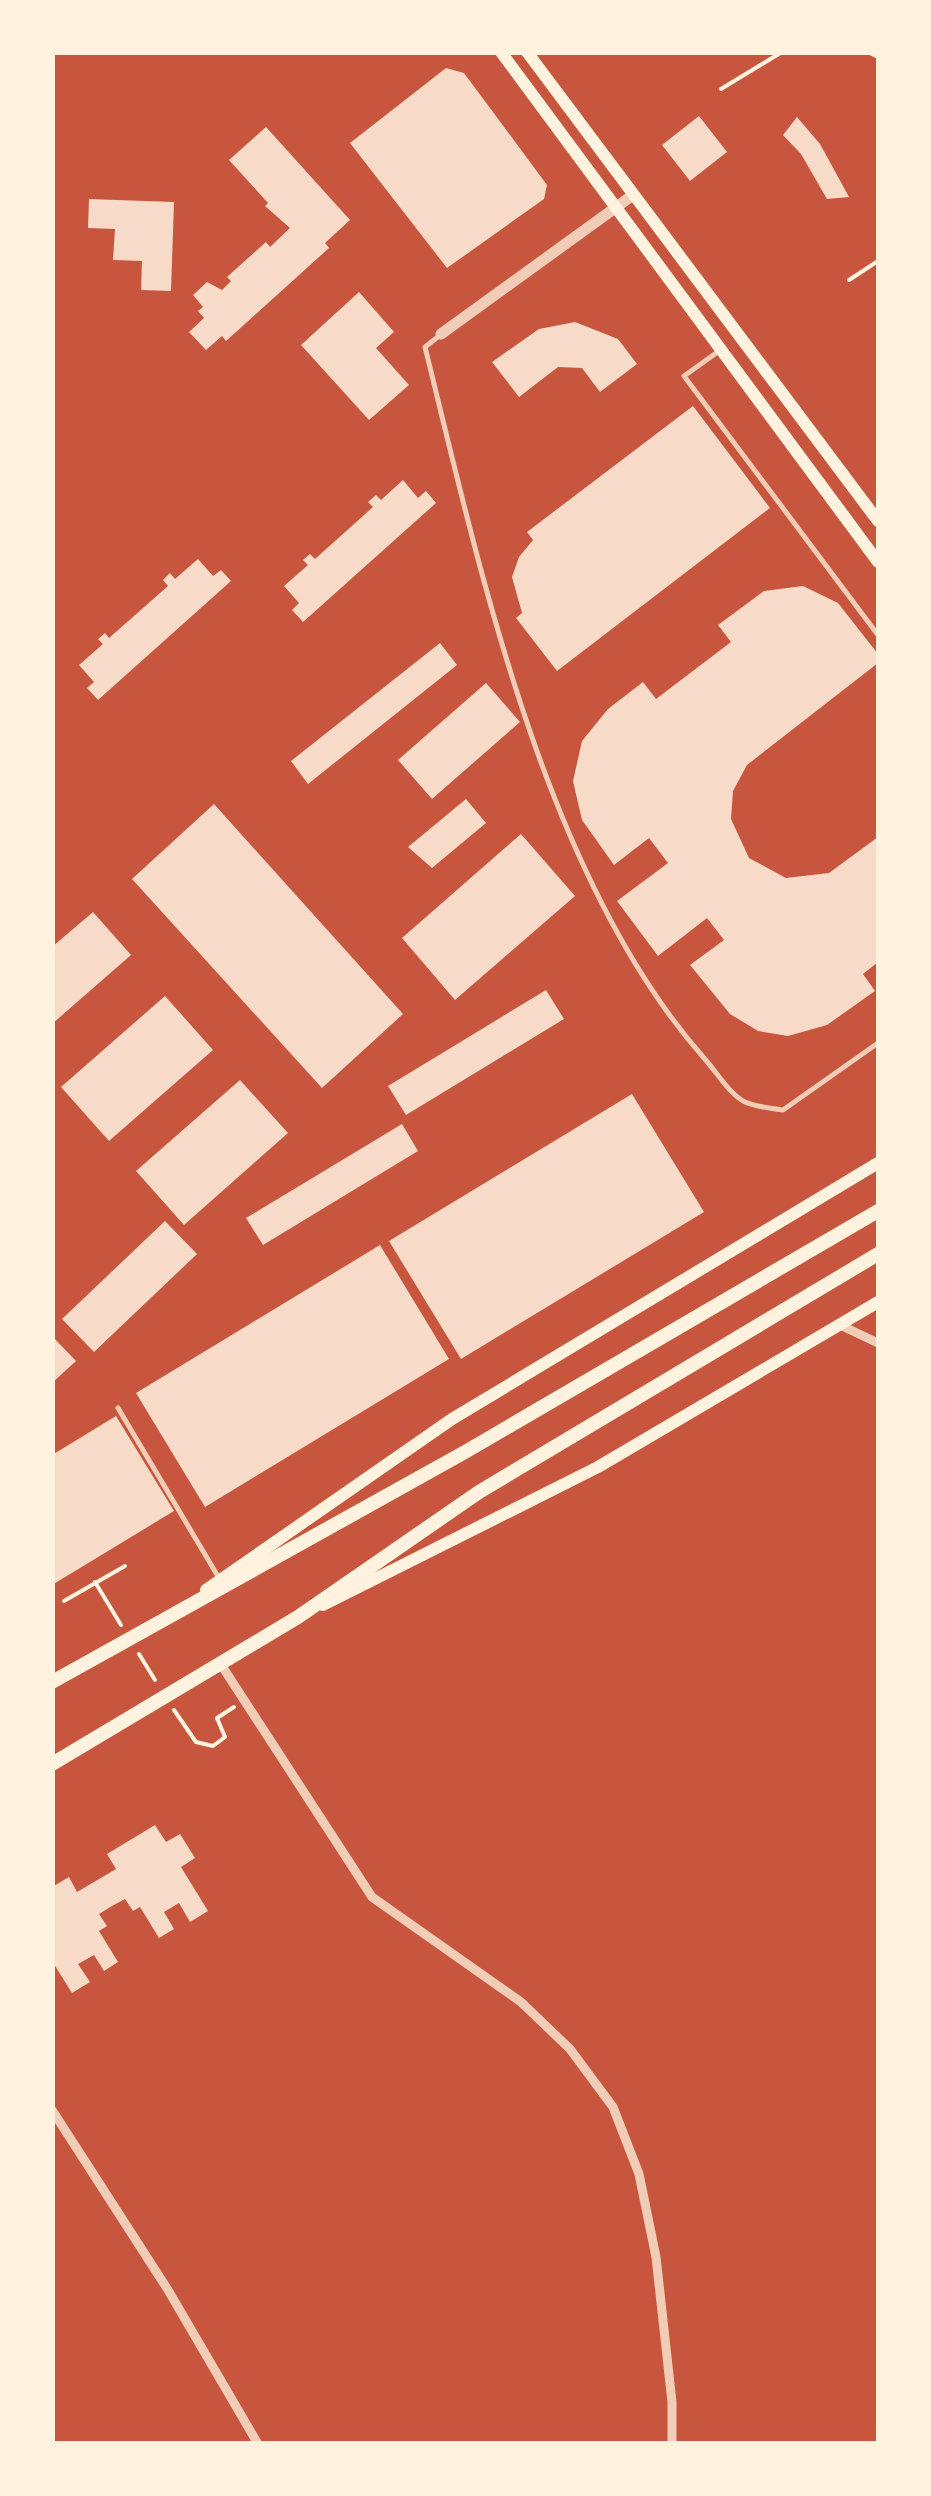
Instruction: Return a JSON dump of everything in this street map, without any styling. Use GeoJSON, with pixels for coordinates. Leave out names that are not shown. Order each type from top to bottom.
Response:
{"type":"FeatureCollection","features":[{"type":"Feature","properties":{"kind":"main road"},"geometry":{"type":"LineString","coordinates":[[502,52],[878,562]]}},
{"type":"Feature","properties":{"kind":"main road"},"geometry":{"type":"LineString","coordinates":[[528,52],[878,521]]}},
{"type":"Feature","properties":{"kind":"main road"},"geometry":{"type":"LineString","coordinates":[[177,1610],[494,1392],[878,1163]]}},
{"type":"Feature","properties":{"kind":"main road"},"geometry":{"type":"LineString","coordinates":[[52,1682],[450,1461],[878,1211]]}},
{"type":"Feature","properties":{"kind":"main road"},"geometry":{"type":"LineString","coordinates":[[298,1617],[479,1492],[875,1255]]}},
{"type":"Feature","properties":{"kind":"main road"},"geometry":{"type":"LineString","coordinates":[[52,1764],[298,1617],[598,1467],[878,1302]]}},
{"type":"Feature","properties":{"kind":"street"},"geometry":{"type":"LineString","coordinates":[[441,334],[633,195]]}},
{"type":"Feature","properties":{"kind":"street"},"geometry":{"type":"LineString","coordinates":[[838,1324],[878,1343]]}},
{"type":"Feature","properties":{"kind":"street"},"geometry":{"type":"LineString","coordinates":[[220,1663],[372,1897],[522,2002],[570,2049],[613,2107],[639,2174],[656,2257],[672,2402],[672,2444]]}},
{"type":"Feature","properties":{"kind":"street"},"geometry":{"type":"LineString","coordinates":[[52,2110],[168,2290],[258,2444]]}},
{"type":"Feature","properties":{"kind":"lane"},"geometry":{"type":"LineString","coordinates":[[441,334],[425,347],[502,653],[564,814],[623,941],[682,1033],[743,1102],[782,1110],[878,1043]]}},
{"type":"Feature","properties":{"kind":"lane"},"geometry":{"type":"LineString","coordinates":[[721,349],[684,376],[878,635]]}},
{"type":"Feature","properties":{"kind":"lane"},"geometry":{"type":"LineString","coordinates":[[118,1408],[220,1580]]}},
{"type":"Feature","properties":{"kind":"path"},"geometry":{"type":"LineString","coordinates":[[721,89],[782,52]]}},
{"type":"Feature","properties":{"kind":"path"},"geometry":{"type":"LineString","coordinates":[[868,52],[878,57]]}},
{"type":"Feature","properties":{"kind":"path"},"geometry":{"type":"LineString","coordinates":[[850,280],[878,261]]}},
{"type":"Feature","properties":{"kind":"path"},"geometry":{"type":"LineString","coordinates":[[64,1601],[125,1566]]}},
{"type":"Feature","properties":{"kind":"path"},"geometry":{"type":"LineString","coordinates":[[95,1582],[126,1632]]}},
{"type":"Feature","properties":{"kind":"path"},"geometry":{"type":"LineString","coordinates":[[136,1649],[157,1683]]}},
{"type":"Feature","properties":{"kind":"path"},"geometry":{"type":"LineString","coordinates":[[167,1700],[188,1733],[202,1746],[222,1743],[225,1737],[217,1718]]}},
{"type":"Feature","properties":{"kind":"building"},"geometry":{"type":"Polygon","coordinates":[[[446,68],[464,73],[547,185],[544,199],[447,268],[350,143],[446,68]]]}},
{"type":"Feature","properties":{"kind":"building"},"geometry":{"type":"Polygon","coordinates":[[[699,116],[727,152],[690,181],[662,145],[699,116]]]}},
{"type":"Feature","properties":{"kind":"building"},"geometry":{"type":"Polygon","coordinates":[[[797,117],[820,144],[849,197],[827,199],[801,154],[783,135],[797,117]]]}},
{"type":"Feature","properties":{"kind":"building"},"geometry":{"type":"Polygon","coordinates":[[[266,127],[350,220],[325,243],[329,248],[226,341],[222,336],[206,350],[189,332],[204,318],[198,311],[203,307],[193,295],[207,282],[222,290],[231,281],[227,277],[266,242],[270,247],[290,228],[265,206],[268,203],[229,160],[266,127]]]}},
{"type":"Feature","properties":{"kind":"building"},"geometry":{"type":"Polygon","coordinates":[[[89,199],[174,202],[171,291],[141,290],[142,261],[113,260],[115,229],[88,228],[89,199]]]}},
{"type":"Feature","properties":{"kind":"building"},"geometry":{"type":"Polygon","coordinates":[[[359,292],[394,332],[376,348],[409,385],[369,420],[301,345],[359,292]]]}},
{"type":"Feature","properties":{"kind":"building"},"geometry":{"type":"Polygon","coordinates":[[[575,322],[618,339],[637,364],[600,392],[582,368],[558,367],[519,397],[492,362],[539,329],[575,322]]]}},
{"type":"Feature","properties":{"kind":"building"},"geometry":{"type":"Polygon","coordinates":[[[693,406],[770,508],[557,671],[516,618],[522,613],[512,577],[519,557],[533,540],[527,532],[693,406]]]}},
{"type":"Feature","properties":{"kind":"building"},"geometry":{"type":"Polygon","coordinates":[[[403,480],[418,498],[426,491],[436,503],[303,622],[292,610],[299,603],[284,586],[308,565],[303,560],[310,554],[315,559],[373,507],[368,502],[376,495],[381,500],[403,480]]]}},
{"type":"Feature","properties":{"kind":"building"},"geometry":{"type":"Polygon","coordinates":[[[198,559],[213,576],[221,570],[231,581],[98,700],[87,688],[94,682],[79,665],[103,644],[98,639],[105,633],[109,638],[168,586],[163,580],[170,573],[175,579],[198,559]]]}},
{"type":"Feature","properties":{"kind":"building"},"geometry":{"type":"Polygon","coordinates":[[[803,586],[838,603],[878,654],[878,663],[747,765],[733,791],[731,819],[749,858],[786,878],[829,873],[878,837],[878,962],[863,974],[875,991],[827,1025],[788,1036],[758,1031],[730,1014],[690,965],[724,940],[707,918],[658,956],[617,901],[668,863],[649,838],[614,865],[582,820],[573,781],[582,741],[608,709],[643,682],[656,699],[731,642],[718,625],[764,591],[803,586]]]}},
{"type":"Feature","properties":{"kind":"building"},"geometry":{"type":"Polygon","coordinates":[[[440,643],[457,665],[308,784],[291,761],[440,643]]]}},
{"type":"Feature","properties":{"kind":"building"},"geometry":{"type":"Polygon","coordinates":[[[486,683],[520,722],[432,799],[398,760],[486,683]]]}},
{"type":"Feature","properties":{"kind":"building"},"geometry":{"type":"Polygon","coordinates":[[[466,799],[486,823],[432,868],[408,847],[466,799]]]}},
{"type":"Feature","properties":{"kind":"building"},"geometry":{"type":"Polygon","coordinates":[[[214,804],[403,1014],[322,1088],[132,879],[214,804]]]}},
{"type":"Feature","properties":{"kind":"building"},"geometry":{"type":"Polygon","coordinates":[[[521,834],[575,896],[455,1000],[402,938],[521,834]]]}},
{"type":"Feature","properties":{"kind":"building"},"geometry":{"type":"Polygon","coordinates":[[[93,912],[131,955],[52,1024],[52,947],[93,912]]]}},
{"type":"Feature","properties":{"kind":"building"},"geometry":{"type":"Polygon","coordinates":[[[546,990],[564,1019],[406,1115],[388,1086],[546,990]]]}},
{"type":"Feature","properties":{"kind":"building"},"geometry":{"type":"Polygon","coordinates":[[[165,996],[213,1050],[109,1141],[61,1087],[165,996]]]}},
{"type":"Feature","properties":{"kind":"building"},"geometry":{"type":"Polygon","coordinates":[[[240,1080],[288,1133],[184,1225],[136,1171],[240,1080]]]}},
{"type":"Feature","properties":{"kind":"building"},"geometry":{"type":"Polygon","coordinates":[[[632,1094],[704,1212],[461,1359],[389,1241],[632,1094]]]}},
{"type":"Feature","properties":{"kind":"building"},"geometry":{"type":"Polygon","coordinates":[[[402,1124],[418,1151],[263,1245],[246,1218],[402,1124]]]}},
{"type":"Feature","properties":{"kind":"building"},"geometry":{"type":"Polygon","coordinates":[[[165,1221],[197,1254],[94,1352],[62,1319],[165,1221]]]}},
{"type":"Feature","properties":{"kind":"building"},"geometry":{"type":"Polygon","coordinates":[[[380,1245],[449,1359],[205,1507],[136,1393],[380,1245]]]}},
{"type":"Feature","properties":{"kind":"building"},"geometry":{"type":"Polygon","coordinates":[[[52,1336],[76,1361],[52,1383],[52,1336]]]}},
{"type":"Feature","properties":{"kind":"building"},"geometry":{"type":"Polygon","coordinates":[[[116,1416],[174,1511],[52,1585],[52,1455],[116,1416]]]}},
{"type":"Feature","properties":{"kind":"building"},"geometry":{"type":"Polygon","coordinates":[[[155,1825],[166,1842],[180,1834],[195,1858],[181,1867],[208,1911],[190,1922],[179,1903],[164,1912],[174,1929],[159,1938],[140,1907],[133,1911],[125,1899],[112,1906],[99,1914],[107,1926],[99,1931],[118,1962],[104,1971],[94,1955],[78,1964],[90,1982],[72,1993],[52,1961],[52,1887],[69,1877],[77,1892],[116,1869],[107,1854],[155,1825]]]}}]}
